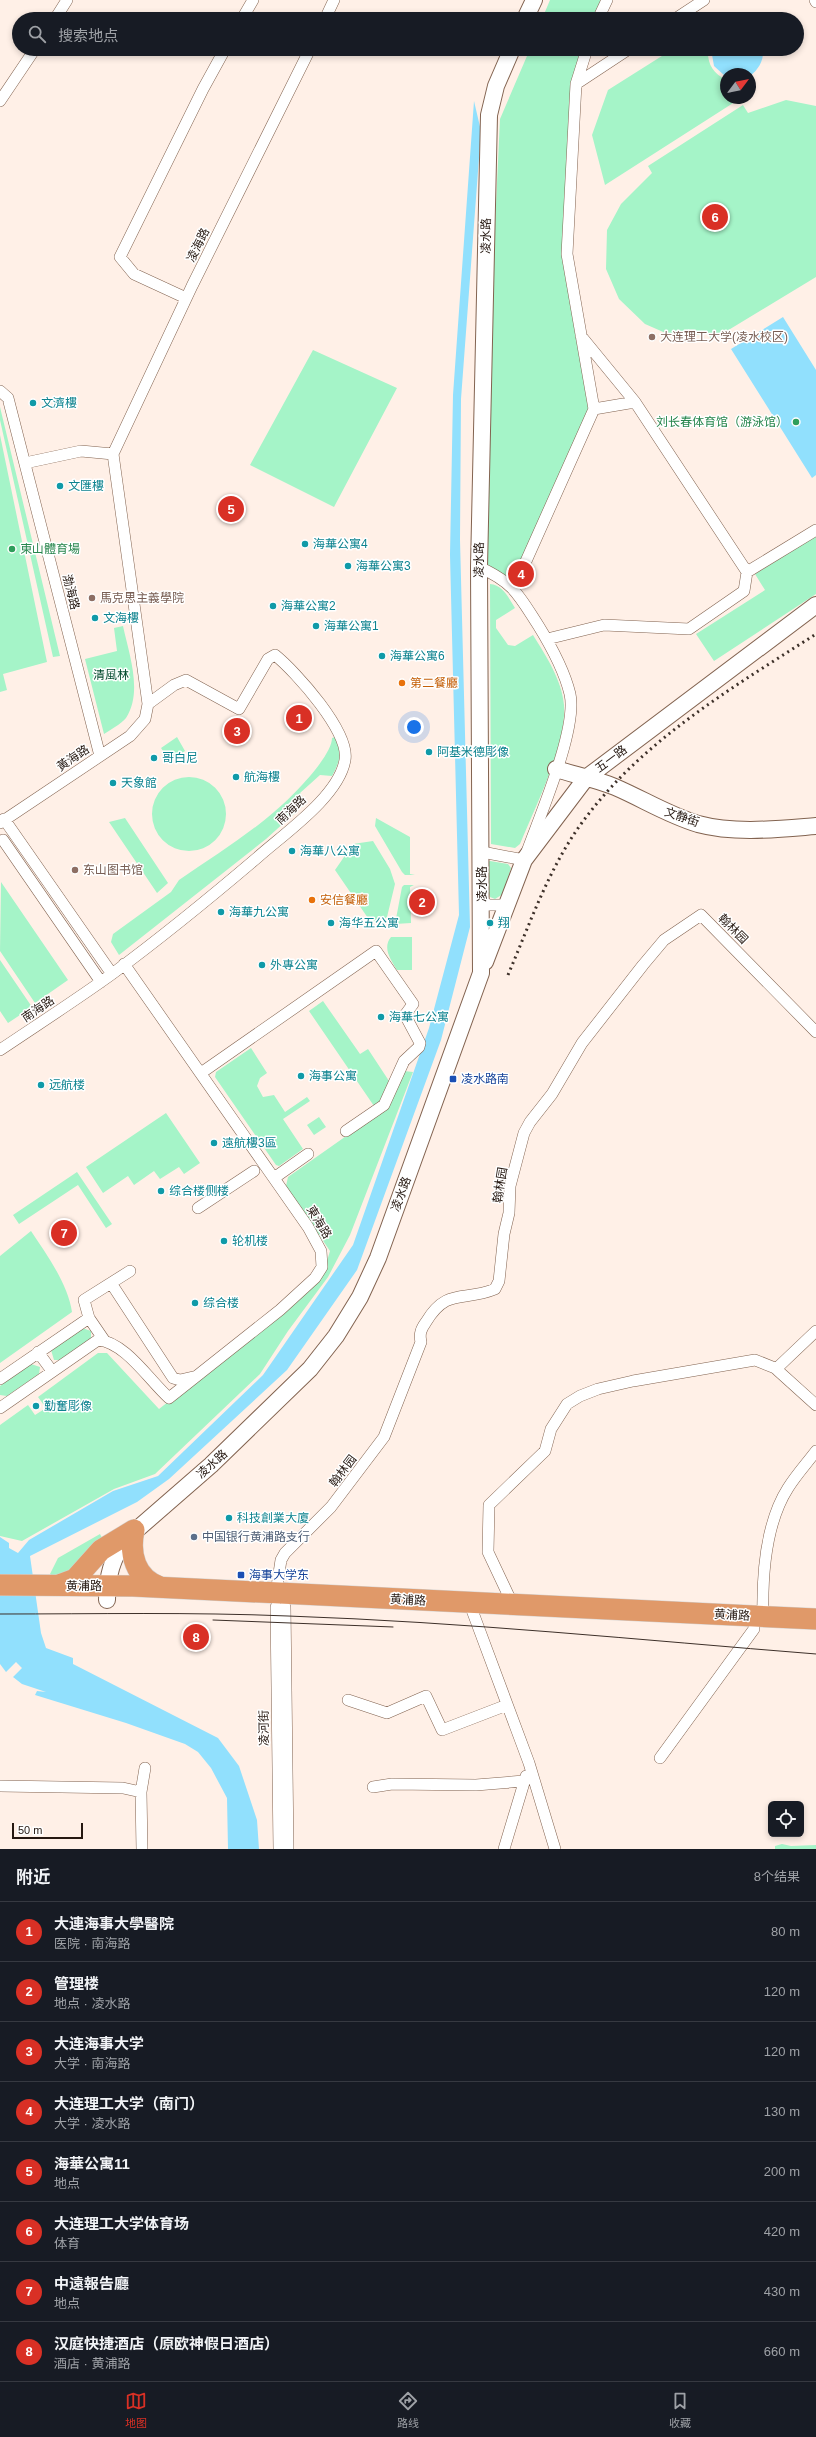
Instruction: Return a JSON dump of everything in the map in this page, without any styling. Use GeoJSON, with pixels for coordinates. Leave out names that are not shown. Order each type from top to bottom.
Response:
{"type":"FeatureCollection","features":[{"type":"Feature","properties":{"kind":"highway"},"geometry":{"type":"LineString","coordinates":[[134,1530],[132,1542],[135,1562],[144,1578],[160,1587]]}},
{"type":"Feature","properties":{"kind":"highway"},"geometry":{"type":"LineString","coordinates":[[54,1590],[75,1578],[101,1550],[134,1530]]}},
{"type":"Feature","properties":{"kind":"highway","name":"黄浦路"},"geometry":{"type":"LineString","coordinates":[[0,1585],[54,1590],[279,1602],[472,1609],[759,1623],[816,1619]]}},
{"type":"Feature","properties":{"kind":"highway","name":"黄浦路"},"geometry":{"type":"LineString","coordinates":[[107,1593],[160,1587],[279,1602]]}},
{"type":"Feature","properties":{"kind":"highway","name":"黄浦路"},"geometry":{"type":"LineString","coordinates":[[0,1599],[54,1590]]}},
{"type":"Feature","properties":{"kind":"highway","name":"黄浦路"},"geometry":{"type":"LineString","coordinates":[[472,1609],[513,1605],[759,1623],[816,1632]]}},
{"type":"Feature","properties":{"kind":"main road"},"geometry":{"type":"LineString","coordinates":[[528,12],[534,0]]}},
{"type":"Feature","properties":{"kind":"main road","name":"凌水路"},"geometry":{"type":"LineString","coordinates":[[107,1593],[109,1572],[118,1549],[134,1530],[211,1465],[284,1396],[310,1369],[336,1336],[352,1310],[378,1258],[481,973],[482,852],[479,567],[489,115],[496,86],[509,56]]}},
{"type":"Feature","properties":{"kind":"main road","name":"五一路"},"geometry":{"type":"LineString","coordinates":[[481,973],[524,860],[586,778],[816,605]]}},
{"type":"Feature","properties":{"kind":"main road","name":"文静街"},"geometry":{"type":"LineString","coordinates":[[556,769],[614,786],[670,814],[699,824],[719,828],[756,829],[816,826]]}},
{"type":"Feature","properties":{"kind":"street"},"geometry":{"type":"LineString","coordinates":[[59,12],[67,0]]}},
{"type":"Feature","properties":{"kind":"street"},"geometry":{"type":"LineString","coordinates":[[246,12],[253,0]]}},
{"type":"Feature","properties":{"kind":"street"},"geometry":{"type":"LineString","coordinates":[[328,12],[334,0]]}},
{"type":"Feature","properties":{"kind":"street"},"geometry":{"type":"LineString","coordinates":[[601,12],[606,0]]}},
{"type":"Feature","properties":{"kind":"street"},"geometry":{"type":"LineString","coordinates":[[686,12],[704,0]]}},
{"type":"Feature","properties":{"kind":"street"},"geometry":{"type":"LineString","coordinates":[[0,100],[29,56]]}},
{"type":"Feature","properties":{"kind":"street"},"geometry":{"type":"LineString","coordinates":[[186,298],[134,274],[120,257],[203,89],[221,56]]}},
{"type":"Feature","properties":{"kind":"street","name":"凌海路"},"geometry":{"type":"LineString","coordinates":[[112,454],[186,298],[307,56]]}},
{"type":"Feature","properties":{"kind":"street"},"geometry":{"type":"LineString","coordinates":[[514,588],[594,409],[567,254],[576,84],[585,56]]}},
{"type":"Feature","properties":{"kind":"street"},"geometry":{"type":"LineString","coordinates":[[576,84],[618,56]]}},
{"type":"Feature","properties":{"kind":"street"},"geometry":{"type":"LineString","coordinates":[[547,639],[604,626],[689,629],[744,591],[748,572],[635,402],[580,334]]}},
{"type":"Feature","properties":{"kind":"street","name":"渤海路"},"geometry":{"type":"LineString","coordinates":[[0,392],[8,398],[100,756]]}},
{"type":"Feature","properties":{"kind":"street"},"geometry":{"type":"LineString","coordinates":[[594,409],[635,402]]}},
{"type":"Feature","properties":{"kind":"street"},"geometry":{"type":"LineString","coordinates":[[25,463],[81,451],[112,454],[148,704]]}},
{"type":"Feature","properties":{"kind":"street"},"geometry":{"type":"LineString","coordinates":[[748,572],[816,530]]}},
{"type":"Feature","properties":{"kind":"street"},"geometry":{"type":"LineString","coordinates":[[479,567],[501,577],[514,588],[547,639],[562,669],[570,695],[570,726],[524,860],[482,852]]}},
{"type":"Feature","properties":{"kind":"street","name":"南海路"},"geometry":{"type":"LineString","coordinates":[[0,1050],[112,974],[224,886],[303,818],[332,788],[340,775],[346,759],[344,742],[336,728],[308,688],[289,667],[275,655],[268,659],[239,710],[186,680],[174,685],[148,704]]}},
{"type":"Feature","properties":{"kind":"street","name":"黃海路"},"geometry":{"type":"LineString","coordinates":[[2,821],[100,756],[139,728],[145,719],[148,704]]}},
{"type":"Feature","properties":{"kind":"street"},"geometry":{"type":"LineString","coordinates":[[2,821],[112,974]]}},
{"type":"Feature","properties":{"kind":"street"},"geometry":{"type":"LineString","coordinates":[[3,840],[100,982]]}},
{"type":"Feature","properties":{"kind":"street"},"geometry":{"type":"LineString","coordinates":[[481,902],[494,905],[507,904]]}},
{"type":"Feature","properties":{"kind":"street","name":"翰林园"},"geometry":{"type":"LineString","coordinates":[[279,1602],[281,1560],[284,1553],[331,1507],[384,1437],[421,1342],[420,1331],[433,1311],[454,1297],[487,1292],[495,1289],[499,1280],[504,1234],[509,1213],[510,1186],[524,1133],[530,1122],[552,1094],[582,1043],[664,940],[701,915],[816,1032]]}},
{"type":"Feature","properties":{"kind":"street"},"geometry":{"type":"LineString","coordinates":[[201,1073],[376,951],[413,1004],[405,1015],[420,1043],[419,1047],[404,1061],[384,1105],[346,1131]]}},
{"type":"Feature","properties":{"kind":"street","name":"東海路"},"geometry":{"type":"LineString","coordinates":[[104,1340],[121,1348],[169,1398],[280,1310],[315,1278],[322,1267],[321,1251],[308,1227],[124,964]]}},
{"type":"Feature","properties":{"kind":"street"},"geometry":{"type":"LineString","coordinates":[[274,1178],[308,1154]]}},
{"type":"Feature","properties":{"kind":"street"},"geometry":{"type":"LineString","coordinates":[[198,1208],[254,1171]]}},
{"type":"Feature","properties":{"kind":"street"},"geometry":{"type":"LineString","coordinates":[[104,1340],[89,1318],[84,1300],[130,1271]]}},
{"type":"Feature","properties":{"kind":"street"},"geometry":{"type":"LineString","coordinates":[[111,1283],[173,1378],[180,1380],[200,1374]]}},
{"type":"Feature","properties":{"kind":"street"},"geometry":{"type":"LineString","coordinates":[[0,1379],[89,1318]]}},
{"type":"Feature","properties":{"kind":"street"},"geometry":{"type":"LineString","coordinates":[[776,1369],[816,1331]]}},
{"type":"Feature","properties":{"kind":"street"},"geometry":{"type":"LineString","coordinates":[[2,1404],[98,1340],[104,1340]]}},
{"type":"Feature","properties":{"kind":"street"},"geometry":{"type":"LineString","coordinates":[[38,1352],[52,1371]]}},
{"type":"Feature","properties":{"kind":"street"},"geometry":{"type":"LineString","coordinates":[[513,1605],[488,1552],[489,1505],[544,1451],[551,1429],[567,1404],[598,1389],[755,1360],[776,1369],[816,1405]]}},
{"type":"Feature","properties":{"kind":"street"},"geometry":{"type":"LineString","coordinates":[[660,1758],[759,1623],[771,1527],[787,1488],[816,1451]]}},
{"type":"Feature","properties":{"kind":"street","name":"凌河街"},"geometry":{"type":"LineString","coordinates":[[279,1602],[279,1849]]}},
{"type":"Feature","properties":{"kind":"street","name":"凌河街"},"geometry":{"type":"LineString","coordinates":[[279,1602],[288,1849]]}},
{"type":"Feature","properties":{"kind":"street"},"geometry":{"type":"LineString","coordinates":[[472,1609],[529,1763],[554,1847]]}},
{"type":"Feature","properties":{"kind":"street"},"geometry":{"type":"LineString","coordinates":[[348,1700],[387,1713],[426,1696],[442,1730],[507,1705]]}},
{"type":"Feature","properties":{"kind":"street"},"geometry":{"type":"LineString","coordinates":[[504,1849],[529,1763]]}},
{"type":"Feature","properties":{"kind":"street"},"geometry":{"type":"LineString","coordinates":[[142,1849],[141,1792],[145,1768]]}},
{"type":"Feature","properties":{"kind":"street"},"geometry":{"type":"LineString","coordinates":[[373,1787],[392,1784],[476,1786],[524,1781]]}},
{"type":"Feature","properties":{"kind":"street"},"geometry":{"type":"LineString","coordinates":[[0,1786],[123,1788],[141,1792]]}},
{"type":"Feature","properties":{"kind":"green space"},"geometry":{"type":"Polygon","coordinates":[[[550,0],[607,0],[603,12],[545,12],[550,0]]]}},
{"type":"Feature","properties":{"kind":"green space"},"geometry":{"type":"Polygon","coordinates":[[[527,56],[586,56],[576,84],[567,254],[594,409],[514,588],[479,567],[500,119],[527,56]]]}},
{"type":"Feature","properties":{"kind":"green space"},"geometry":{"type":"Polygon","coordinates":[[[662,56],[708,56],[712,68],[720,76],[720,104],[732,104],[605,185],[592,135],[608,90],[662,56]]]}},
{"type":"Feature","properties":{"kind":"green space"},"geometry":{"type":"Polygon","coordinates":[[[786,100],[816,106],[816,277],[712,340],[707,333],[677,338],[645,324],[619,299],[606,269],[607,230],[621,204],[652,173],[648,166],[743,105],[748,113],[786,100]]]}},
{"type":"Feature","properties":{"kind":"green space"},"geometry":{"type":"Polygon","coordinates":[[[313,350],[397,388],[334,507],[250,465],[313,350]]]}},
{"type":"Feature","properties":{"kind":"green space"},"geometry":{"type":"Polygon","coordinates":[[[0,407],[60,656],[53,657],[0,420],[0,407]]]}},
{"type":"Feature","properties":{"kind":"green space","name":"東山體育場"},"geometry":{"type":"Polygon","coordinates":[[[0,435],[47,662],[3,674],[7,690],[0,692],[0,435]]]}},
{"type":"Feature","properties":{"kind":"green space"},"geometry":{"type":"Polygon","coordinates":[[[816,536],[816,594],[714,661],[696,634],[765,590],[755,574],[816,536]]]}},
{"type":"Feature","properties":{"kind":"green space"},"geometry":{"type":"Polygon","coordinates":[[[490,584],[502,589],[515,608],[496,620],[496,628],[508,645],[515,646],[533,635],[557,677],[563,696],[564,705],[564,721],[549,775],[520,844],[515,848],[491,844],[490,584]]]}},
{"type":"Feature","properties":{"kind":"green space","name":"清風林"},"geometry":{"type":"Polygon","coordinates":[[[123,626],[133,673],[134,697],[126,718],[104,734],[85,659],[117,651],[114,628],[123,626]]]}},
{"type":"Feature","properties":{"kind":"green space"},"geometry":{"type":"Polygon","coordinates":[[[177,737],[185,751],[170,761],[161,748],[177,737]]]}},
{"type":"Feature","properties":{"kind":"green space"},"geometry":{"type":"Polygon","coordinates":[[[335,737],[340,752],[337,766],[332,776],[320,775],[300,793],[306,803],[266,839],[119,955],[111,942],[113,934],[171,892],[179,880],[240,839],[281,806],[318,767],[330,746],[332,738],[335,737]]]}},
{"type":"Feature","properties":{"kind":"green space"},"geometry":{"type":"Polygon","coordinates":[[[189,777],[210,783],[220,793],[226,814],[220,835],[210,845],[189,851],[168,845],[158,835],[152,814],[158,793],[168,783],[189,777]]]}},
{"type":"Feature","properties":{"kind":"green space"},"geometry":{"type":"Polygon","coordinates":[[[125,818],[168,883],[157,893],[109,822],[125,818]]]}},
{"type":"Feature","properties":{"kind":"green space"},"geometry":{"type":"Polygon","coordinates":[[[376,818],[410,837],[410,874],[415,875],[405,875],[402,872],[375,826],[376,818]]]}},
{"type":"Feature","properties":{"kind":"green space"},"geometry":{"type":"Polygon","coordinates":[[[373,841],[390,869],[395,884],[387,917],[381,922],[370,921],[335,870],[353,844],[373,841]]]}},
{"type":"Feature","properties":{"kind":"green space"},"geometry":{"type":"Polygon","coordinates":[[[488,862],[508,864],[511,868],[503,894],[495,899],[490,897],[488,889],[488,862]]]}},
{"type":"Feature","properties":{"kind":"green space"},"geometry":{"type":"Polygon","coordinates":[[[1,882],[68,980],[35,1003],[0,951],[1,882]]]}},
{"type":"Feature","properties":{"kind":"green space"},"geometry":{"type":"Polygon","coordinates":[[[404,885],[414,885],[410,887],[411,923],[395,924],[402,887],[404,885]]]}},
{"type":"Feature","properties":{"kind":"green space"},"geometry":{"type":"Polygon","coordinates":[[[391,937],[412,937],[412,970],[397,970],[387,950],[388,941],[391,937]]]}},
{"type":"Feature","properties":{"kind":"green space"},"geometry":{"type":"Polygon","coordinates":[[[0,960],[32,1007],[8,1023],[0,1011],[0,960]]]}},
{"type":"Feature","properties":{"kind":"green space"},"geometry":{"type":"Polygon","coordinates":[[[323,1001],[360,1054],[368,1049],[391,1084],[384,1099],[374,1106],[309,1011],[323,1001]]]}},
{"type":"Feature","properties":{"kind":"green space"},"geometry":{"type":"Polygon","coordinates":[[[251,1048],[267,1073],[260,1078],[257,1086],[263,1097],[274,1095],[285,1112],[307,1097],[310,1101],[283,1119],[303,1149],[279,1166],[276,1165],[215,1077],[216,1072],[251,1048]]]}},
{"type":"Feature","properties":{"kind":"green space"},"geometry":{"type":"Polygon","coordinates":[[[404,1071],[413,1072],[350,1235],[328,1277],[288,1331],[260,1374],[155,1474],[114,1489],[22,1541],[0,1536],[0,1425],[28,1405],[35,1415],[46,1408],[38,1397],[98,1353],[107,1353],[159,1409],[277,1316],[327,1261],[330,1251],[286,1186],[288,1177],[386,1108],[404,1071]]]}},
{"type":"Feature","properties":{"kind":"green space"},"geometry":{"type":"Polygon","coordinates":[[[166,1113],[200,1163],[184,1174],[179,1167],[160,1179],[154,1171],[134,1185],[128,1176],[103,1193],[86,1167],[166,1113]]]}},
{"type":"Feature","properties":{"kind":"green space"},"geometry":{"type":"Polygon","coordinates":[[[319,1117],[326,1127],[314,1135],[307,1125],[319,1117]]]}},
{"type":"Feature","properties":{"kind":"green space"},"geometry":{"type":"Polygon","coordinates":[[[77,1172],[112,1224],[106,1228],[78,1185],[19,1224],[13,1215],[77,1172]]]}},
{"type":"Feature","properties":{"kind":"green space"},"geometry":{"type":"Polygon","coordinates":[[[31,1231],[61,1280],[70,1301],[72,1312],[0,1363],[0,1256],[31,1231]]]}},
{"type":"Feature","properties":{"kind":"green space"},"geometry":{"type":"Polygon","coordinates":[[[82,1328],[91,1331],[91,1340],[60,1360],[54,1360],[51,1350],[82,1328]]]}},
{"type":"Feature","properties":{"kind":"green space"},"geometry":{"type":"Polygon","coordinates":[[[31,1364],[40,1367],[39,1374],[7,1396],[0,1395],[0,1386],[31,1364]]]}},
{"type":"Feature","properties":{"kind":"green space"},"geometry":{"type":"Polygon","coordinates":[[[100,1534],[102,1538],[73,1570],[52,1576],[50,1574],[58,1558],[100,1534]]]}},
{"type":"Feature","properties":{"kind":"green space"},"geometry":{"type":"Polygon","coordinates":[[[782,1844],[791,1846],[816,1845],[816,1849],[775,1849],[775,1846],[782,1844]]]}},
{"type":"Feature","properties":{"kind":"water"},"geometry":{"type":"Polygon","coordinates":[[[712,56],[763,56],[756,70],[756,68],[720,68],[720,72],[714,66],[712,56]]]}},
{"type":"Feature","properties":{"kind":"water"},"geometry":{"type":"Polygon","coordinates":[[[474,101],[481,131],[461,399],[460,540],[470,927],[441,1040],[357,1270],[287,1370],[169,1479],[137,1502],[30,1556],[41,1633],[46,1648],[73,1658],[73,1664],[218,1738],[239,1766],[257,1820],[259,1849],[228,1849],[227,1798],[211,1768],[198,1752],[185,1744],[126,1723],[35,1695],[37,1691],[46,1692],[22,1684],[13,1677],[22,1668],[16,1662],[6,1672],[0,1664],[0,1537],[9,1543],[9,1548],[18,1553],[29,1540],[113,1491],[158,1476],[263,1375],[353,1245],[429,1028],[459,915],[450,555],[453,395],[474,101]]]}},
{"type":"Feature","properties":{"kind":"water","name":"刘长春体育馆（游泳馆）"},"geometry":{"type":"Polygon","coordinates":[[[783,317],[816,370],[816,475],[812,478],[731,349],[783,317]]]}},
{"type":"Feature","properties":{"kind":"tram line"},"geometry":{"type":"LineString","coordinates":[[0,1614],[216,1614],[420,1622],[816,1654]]}},
{"type":"Feature","properties":{"kind":"tram line"},"geometry":{"type":"LineString","coordinates":[[213,1620],[393,1627]]}},
{"type":"Feature","properties":{"kind":"railway"},"geometry":{"type":"LineString","coordinates":[[508,975],[552,872],[574,834],[610,788],[636,762],[693,715],[754,673],[816,634]]}},
{"type":"Feature","properties":{"kind":"place","name":"大连理工大学体育场"},"geometry":{"type":"Point","coordinates":[715,217]}},
{"type":"Feature","properties":{"kind":"place","name":"大连理工大学(凌水校区)"},"geometry":{"type":"Point","coordinates":[652,337]}},
{"type":"Feature","properties":{"kind":"place","name":"文濟樓"},"geometry":{"type":"Point","coordinates":[33,403]}},
{"type":"Feature","properties":{"kind":"place","name":"刘长春体育馆（游泳馆）"},"geometry":{"type":"Point","coordinates":[796,422]}},
{"type":"Feature","properties":{"kind":"place","name":"文匯樓"},"geometry":{"type":"Point","coordinates":[60,486]}},
{"type":"Feature","properties":{"kind":"place","name":"海華公寓11"},"geometry":{"type":"Point","coordinates":[231,509]}},
{"type":"Feature","properties":{"kind":"place","name":"海華公寓4"},"geometry":{"type":"Point","coordinates":[305,544]}},
{"type":"Feature","properties":{"kind":"place","name":"東山體育場"},"geometry":{"type":"Point","coordinates":[12,549]}},
{"type":"Feature","properties":{"kind":"place","name":"海華公寓3"},"geometry":{"type":"Point","coordinates":[348,566]}},
{"type":"Feature","properties":{"kind":"place","name":"大连理工大学（南门）"},"geometry":{"type":"Point","coordinates":[521,574]}},
{"type":"Feature","properties":{"kind":"place","name":"馬克思主義學院"},"geometry":{"type":"Point","coordinates":[92,598]}},
{"type":"Feature","properties":{"kind":"place","name":"海華公寓2"},"geometry":{"type":"Point","coordinates":[273,606]}},
{"type":"Feature","properties":{"kind":"place","name":"文海樓"},"geometry":{"type":"Point","coordinates":[95,618]}},
{"type":"Feature","properties":{"kind":"place","name":"海華公寓1"},"geometry":{"type":"Point","coordinates":[316,626]}},
{"type":"Feature","properties":{"kind":"place","name":"海華公寓6"},"geometry":{"type":"Point","coordinates":[382,656]}},
{"type":"Feature","properties":{"kind":"place","name":"第二餐廳"},"geometry":{"type":"Point","coordinates":[402,683]}},
{"type":"Feature","properties":{"kind":"place","name":"大連海事大學醫院"},"geometry":{"type":"Point","coordinates":[299,718]}},
{"type":"Feature","properties":{"kind":"place","name":"大连海事大学"},"geometry":{"type":"Point","coordinates":[237,731]}},
{"type":"Feature","properties":{"kind":"place","name":"阿基米德彫像"},"geometry":{"type":"Point","coordinates":[429,752]}},
{"type":"Feature","properties":{"kind":"place","name":"哥白尼"},"geometry":{"type":"Point","coordinates":[154,758]}},
{"type":"Feature","properties":{"kind":"place","name":"航海樓"},"geometry":{"type":"Point","coordinates":[236,777]}},
{"type":"Feature","properties":{"kind":"place","name":"天象館"},"geometry":{"type":"Point","coordinates":[113,783]}},
{"type":"Feature","properties":{"kind":"place","name":"海華八公寓"},"geometry":{"type":"Point","coordinates":[292,851]}},
{"type":"Feature","properties":{"kind":"place","name":"东山图书馆"},"geometry":{"type":"Point","coordinates":[75,870]}},
{"type":"Feature","properties":{"kind":"place","name":"安信餐廳"},"geometry":{"type":"Point","coordinates":[312,900]}},
{"type":"Feature","properties":{"kind":"place","name":"管理楼"},"geometry":{"type":"Point","coordinates":[422,902]}},
{"type":"Feature","properties":{"kind":"place","name":"海華九公寓"},"geometry":{"type":"Point","coordinates":[221,912]}},
{"type":"Feature","properties":{"kind":"place","name":"海华五公寓"},"geometry":{"type":"Point","coordinates":[331,923]}},
{"type":"Feature","properties":{"kind":"place","name":"翔"},"geometry":{"type":"Point","coordinates":[490,923]}},
{"type":"Feature","properties":{"kind":"place","name":"外專公寓"},"geometry":{"type":"Point","coordinates":[262,965]}},
{"type":"Feature","properties":{"kind":"place","name":"海華七公寓"},"geometry":{"type":"Point","coordinates":[381,1017]}},
{"type":"Feature","properties":{"kind":"place","name":"海事公寓"},"geometry":{"type":"Point","coordinates":[301,1076]}},
{"type":"Feature","properties":{"kind":"place","name":"凌水路南"},"geometry":{"type":"Point","coordinates":[453,1079]}},
{"type":"Feature","properties":{"kind":"place","name":"远航楼"},"geometry":{"type":"Point","coordinates":[41,1085]}},
{"type":"Feature","properties":{"kind":"place","name":"遠航樓3區"},"geometry":{"type":"Point","coordinates":[214,1143]}},
{"type":"Feature","properties":{"kind":"place","name":"综合楼侧楼"},"geometry":{"type":"Point","coordinates":[161,1191]}},
{"type":"Feature","properties":{"kind":"place","name":"中遠報告廳"},"geometry":{"type":"Point","coordinates":[64,1233]}},
{"type":"Feature","properties":{"kind":"place","name":"轮机楼"},"geometry":{"type":"Point","coordinates":[224,1241]}},
{"type":"Feature","properties":{"kind":"place","name":"综合楼"},"geometry":{"type":"Point","coordinates":[195,1303]}},
{"type":"Feature","properties":{"kind":"place","name":"勤奮彫像"},"geometry":{"type":"Point","coordinates":[36,1406]}},
{"type":"Feature","properties":{"kind":"place","name":"科技創業大廈"},"geometry":{"type":"Point","coordinates":[229,1518]}},
{"type":"Feature","properties":{"kind":"place","name":"中国银行黄浦路支行"},"geometry":{"type":"Point","coordinates":[194,1537]}},
{"type":"Feature","properties":{"kind":"place","name":"海事大学东"},"geometry":{"type":"Point","coordinates":[241,1575]}},
{"type":"Feature","properties":{"kind":"place","name":"汉庭快捷酒店（原欧神假日酒店）"},"geometry":{"type":"Point","coordinates":[196,1637]}}]}
